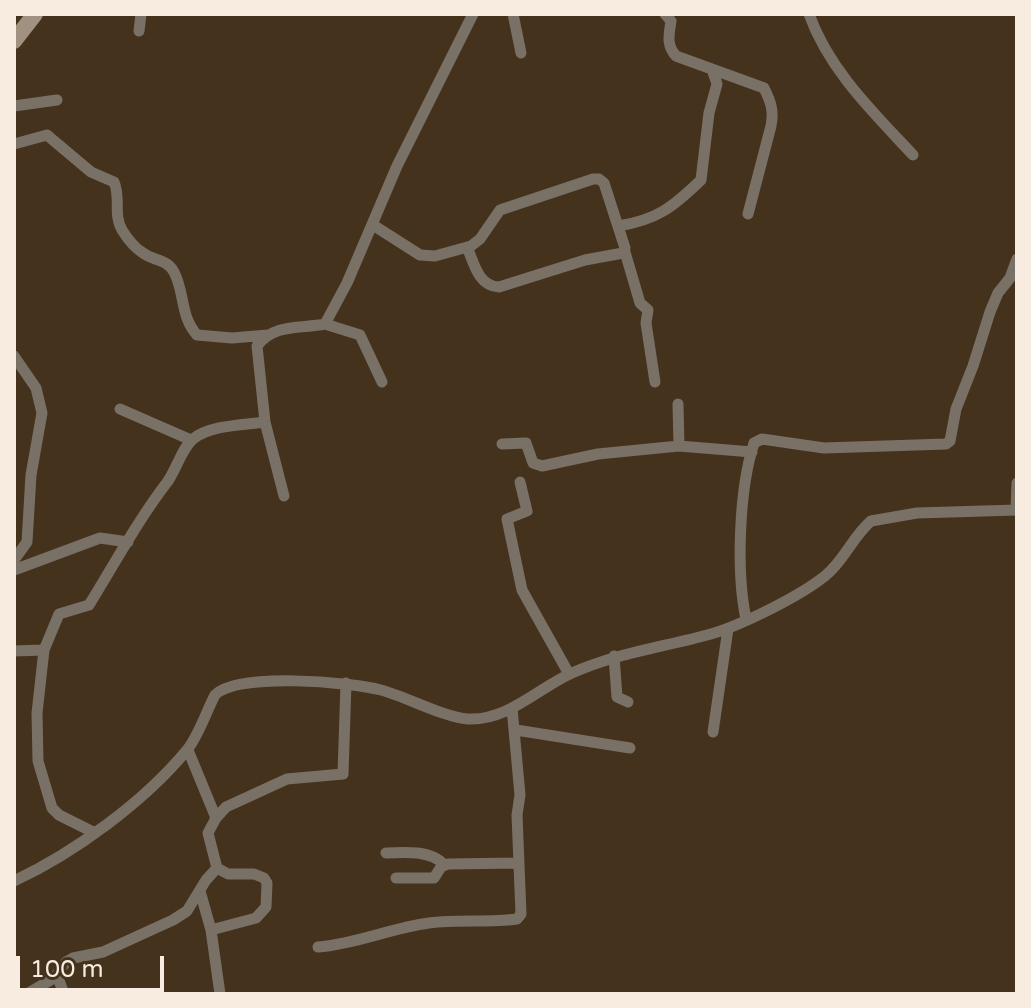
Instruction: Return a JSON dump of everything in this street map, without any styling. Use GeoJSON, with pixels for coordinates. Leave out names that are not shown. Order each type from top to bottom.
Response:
{"type":"FeatureCollection","features":[{"type":"Feature","properties":{"kind":"street"},"geometry":{"type":"LineString","coordinates":[[14,41],[35,14]]}},
{"type":"Feature","properties":{"kind":"street"},"geometry":{"type":"LineString","coordinates":[[139,31],[141,14]]}},
{"type":"Feature","properties":{"kind":"street"},"geometry":{"type":"LineString","coordinates":[[325,324],[347,283],[397,166],[473,14]]}},
{"type":"Feature","properties":{"kind":"street"},"geometry":{"type":"LineString","coordinates":[[513,14],[521,53]]}},
{"type":"Feature","properties":{"kind":"street"},"geometry":{"type":"LineString","coordinates":[[684,14],[668,17],[668,41],[676,56],[764,88],[771,102],[771,126],[748,214]]}},
{"type":"Feature","properties":{"kind":"street"},"geometry":{"type":"LineString","coordinates":[[809,14],[833,60],[861,100],[913,155]]}},
{"type":"Feature","properties":{"kind":"street"},"geometry":{"type":"LineString","coordinates":[[618,226],[649,221],[701,180],[708,122],[717,84],[712,69]]}},
{"type":"Feature","properties":{"kind":"street"},"geometry":{"type":"LineString","coordinates":[[14,106],[57,100]]}},
{"type":"Feature","properties":{"kind":"street"},"geometry":{"type":"LineString","coordinates":[[14,144],[47,135],[91,172],[114,182],[117,215],[123,231],[145,255],[169,265],[178,281],[187,320],[197,335],[232,338],[325,324],[360,335],[382,382]]}},
{"type":"Feature","properties":{"kind":"street"},"geometry":{"type":"LineString","coordinates":[[373,225],[427,257],[467,247],[480,239],[500,210],[599,179],[604,183],[640,303],[648,310],[646,323],[655,382]]}},
{"type":"Feature","properties":{"kind":"street"},"geometry":{"type":"LineString","coordinates":[[467,247],[478,273],[492,286],[505,286],[585,260],[625,252]]}},
{"type":"Feature","properties":{"kind":"street"},"geometry":{"type":"LineString","coordinates":[[746,619],[739,590],[739,568],[747,475],[754,443],[762,439],[824,448],[946,444],[950,441],[956,409],[990,312],[1017,259]]}},
{"type":"Feature","properties":{"kind":"street"},"geometry":{"type":"LineString","coordinates":[[269,334],[257,346],[256,353],[265,422],[284,496]]}},
{"type":"Feature","properties":{"kind":"street"},"geometry":{"type":"LineString","coordinates":[[14,356],[36,388],[42,413],[31,475],[27,542],[14,560]]}},
{"type":"Feature","properties":{"kind":"street"},"geometry":{"type":"LineString","coordinates":[[678,404],[679,446]]}},
{"type":"Feature","properties":{"kind":"street"},"geometry":{"type":"LineString","coordinates":[[120,409],[191,440]]}},
{"type":"Feature","properties":{"kind":"street"},"geometry":{"type":"LineString","coordinates":[[93,832],[59,815],[52,808],[38,761],[37,713],[44,650],[59,614],[89,605],[143,512],[168,480],[191,440],[213,431],[265,422]]}},
{"type":"Feature","properties":{"kind":"street"},"geometry":{"type":"LineString","coordinates":[[502,444],[526,443],[533,463],[542,466],[598,454],[679,446],[752,452]]}},
{"type":"Feature","properties":{"kind":"street"},"geometry":{"type":"LineString","coordinates":[[520,482],[527,511],[507,519],[522,590],[569,674]]}},
{"type":"Feature","properties":{"kind":"street"},"geometry":{"type":"LineString","coordinates":[[14,881],[65,855],[138,798],[188,750],[220,689],[254,683],[346,683],[380,690],[456,717],[470,719],[495,715],[569,674],[614,656],[728,629],[798,593],[825,576],[847,554],[871,521],[917,513],[1016,510],[1017,483]]}},
{"type":"Feature","properties":{"kind":"street"},"geometry":{"type":"LineString","coordinates":[[14,570],[100,538],[128,542]]}},
{"type":"Feature","properties":{"kind":"street"},"geometry":{"type":"LineString","coordinates":[[713,732],[728,629]]}},
{"type":"Feature","properties":{"kind":"street"},"geometry":{"type":"LineString","coordinates":[[14,651],[44,650]]}},
{"type":"Feature","properties":{"kind":"street"},"geometry":{"type":"LineString","coordinates":[[614,656],[615,691],[617,697],[628,702]]}},
{"type":"Feature","properties":{"kind":"street"},"geometry":{"type":"LineString","coordinates":[[211,930],[256,918],[266,907],[267,883],[264,878],[254,874],[228,874],[217,868],[208,833],[216,818],[237,800],[287,779],[343,774],[346,683]]}},
{"type":"Feature","properties":{"kind":"street"},"geometry":{"type":"LineString","coordinates":[[318,947],[344,945],[427,923],[517,919],[521,914],[517,815],[520,795],[512,708]]}},
{"type":"Feature","properties":{"kind":"street"},"geometry":{"type":"LineString","coordinates":[[516,730],[630,748]]}},
{"type":"Feature","properties":{"kind":"street"},"geometry":{"type":"LineString","coordinates":[[188,750],[216,818]]}},
{"type":"Feature","properties":{"kind":"street"},"geometry":{"type":"LineString","coordinates":[[386,853],[426,856],[439,859],[444,865]]}},
{"type":"Feature","properties":{"kind":"street"},"geometry":{"type":"LineString","coordinates":[[444,865],[519,863]]}},
{"type":"Feature","properties":{"kind":"street"},"geometry":{"type":"LineString","coordinates":[[396,878],[434,878],[444,865]]}},
{"type":"Feature","properties":{"kind":"street"},"geometry":{"type":"LineString","coordinates":[[27,994],[57,975],[73,958],[98,954],[187,911],[217,868]]}},
{"type":"Feature","properties":{"kind":"street"},"geometry":{"type":"LineString","coordinates":[[200,891],[211,930],[220,994]]}},
{"type":"Feature","properties":{"kind":"street"},"geometry":{"type":"LineString","coordinates":[[57,975],[64,994]]}}]}
